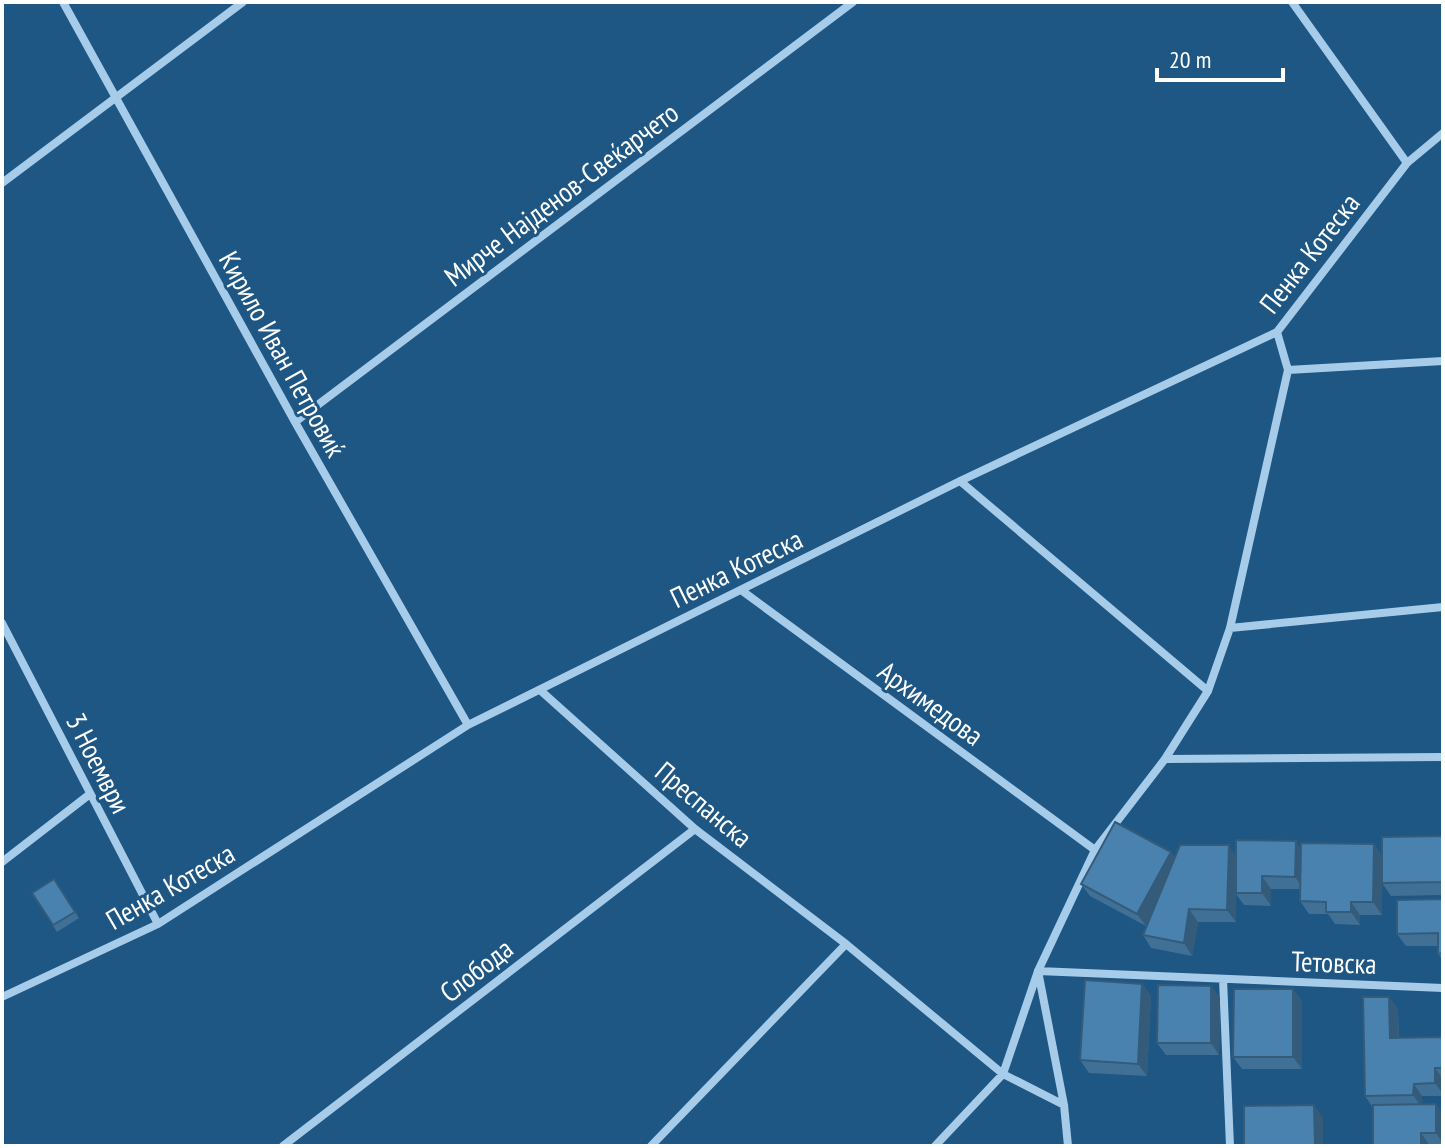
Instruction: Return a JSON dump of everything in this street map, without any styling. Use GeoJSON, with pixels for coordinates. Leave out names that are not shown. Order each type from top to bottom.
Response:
{"type":"FeatureCollection","features":[{"type":"Feature","properties":{"kind":"street","name":"Кирило Иван Петровиќ"},"geometry":{"type":"LineString","coordinates":[[63,2],[295,422],[468,725]]}},
{"type":"Feature","properties":{"kind":"street"},"geometry":{"type":"LineString","coordinates":[[2,183],[243,2]]}},
{"type":"Feature","properties":{"kind":"street","name":"Мирче Најденов-Свеќарчето"},"geometry":{"type":"LineString","coordinates":[[295,422],[853,2]]}},
{"type":"Feature","properties":{"kind":"street"},"geometry":{"type":"LineString","coordinates":[[1292,2],[1407,163]]}},
{"type":"Feature","properties":{"kind":"street","name":"Пенка Котеска"},"geometry":{"type":"LineString","coordinates":[[2,997],[158,924],[468,725],[960,481],[1277,332],[1407,163],[1443,133]]}},
{"type":"Feature","properties":{"kind":"street"},"geometry":{"type":"LineString","coordinates":[[935,1146],[1003,1074],[1038,971],[1095,850],[1165,759],[1208,691],[1230,628],[1288,370],[1277,332]]}},
{"type":"Feature","properties":{"kind":"street"},"geometry":{"type":"LineString","coordinates":[[1288,370],[1443,361]]}},
{"type":"Feature","properties":{"kind":"street"},"geometry":{"type":"LineString","coordinates":[[960,481],[1208,691]]}},
{"type":"Feature","properties":{"kind":"street","name":"Архимедова"},"geometry":{"type":"LineString","coordinates":[[741,590],[1095,850]]}},
{"type":"Feature","properties":{"kind":"street"},"geometry":{"type":"LineString","coordinates":[[1230,628],[1443,607]]}},
{"type":"Feature","properties":{"kind":"street","name":"3 Ноември"},"geometry":{"type":"LineString","coordinates":[[2,623],[158,924]]}},
{"type":"Feature","properties":{"kind":"street","name":"Преспанска"},"geometry":{"type":"LineString","coordinates":[[540,690],[695,829],[846,944],[1003,1074],[1064,1105]]}},
{"type":"Feature","properties":{"kind":"street"},"geometry":{"type":"LineString","coordinates":[[1165,759],[1443,757]]}},
{"type":"Feature","properties":{"kind":"street"},"geometry":{"type":"LineString","coordinates":[[2,862],[90,794]]}},
{"type":"Feature","properties":{"kind":"street","name":"Слобода"},"geometry":{"type":"LineString","coordinates":[[283,1146],[695,829]]}},
{"type":"Feature","properties":{"kind":"street"},"geometry":{"type":"LineString","coordinates":[[651,1146],[846,944]]}},
{"type":"Feature","properties":{"kind":"street"},"geometry":{"type":"LineString","coordinates":[[1038,971],[1064,1105],[1068,1146]]}},
{"type":"Feature","properties":{"kind":"street","name":"Тетовска"},"geometry":{"type":"LineString","coordinates":[[1038,971],[1443,988]]}},
{"type":"Feature","properties":{"kind":"street"},"geometry":{"type":"LineString","coordinates":[[1223,979],[1230,1146]]}},
{"type":"Feature","properties":{"kind":"building"},"geometry":{"type":"Polygon","coordinates":[[[1115,822],[1171,852],[1137,914],[1081,884],[1115,822]]]}},
{"type":"Feature","properties":{"kind":"building"},"geometry":{"type":"Polygon","coordinates":[[[1443,836],[1443,882],[1382,883],[1382,837],[1443,836]]]}},
{"type":"Feature","properties":{"kind":"building"},"geometry":{"type":"Polygon","coordinates":[[[1236,840],[1296,841],[1295,877],[1262,876],[1262,893],[1236,893],[1236,840]]]}},
{"type":"Feature","properties":{"kind":"building"},"geometry":{"type":"Polygon","coordinates":[[[1301,843],[1374,844],[1373,902],[1351,902],[1351,912],[1326,912],[1326,902],[1300,901],[1301,843]]]}},
{"type":"Feature","properties":{"kind":"building"},"geometry":{"type":"Polygon","coordinates":[[[1180,845],[1229,845],[1227,910],[1189,909],[1184,943],[1143,935],[1180,845]]]}},
{"type":"Feature","properties":{"kind":"building"},"geometry":{"type":"Polygon","coordinates":[[[54,879],[75,912],[53,925],[32,893],[54,879]]]}},
{"type":"Feature","properties":{"kind":"building"},"geometry":{"type":"Polygon","coordinates":[[[1443,899],[1443,953],[1438,954],[1438,933],[1397,934],[1397,900],[1443,899]]]}},
{"type":"Feature","properties":{"kind":"building"},"geometry":{"type":"Polygon","coordinates":[[[1085,980],[1142,984],[1138,1064],[1080,1060],[1085,980]]]}},
{"type":"Feature","properties":{"kind":"building"},"geometry":{"type":"Polygon","coordinates":[[[1158,985],[1211,986],[1211,1043],[1157,1043],[1158,985]]]}},
{"type":"Feature","properties":{"kind":"building"},"geometry":{"type":"Polygon","coordinates":[[[1234,989],[1293,989],[1293,1057],[1233,1057],[1234,989]]]}},
{"type":"Feature","properties":{"kind":"building"},"geometry":{"type":"Polygon","coordinates":[[[1363,997],[1389,997],[1390,1038],[1443,1037],[1443,1068],[1435,1068],[1435,1083],[1414,1084],[1413,1095],[1365,1096],[1363,997]]]}},
{"type":"Feature","properties":{"kind":"building"},"geometry":{"type":"Polygon","coordinates":[[[1436,1104],[1436,1133],[1421,1133],[1421,1146],[1373,1146],[1373,1105],[1436,1104]]]}},
{"type":"Feature","properties":{"kind":"building"},"geometry":{"type":"Polygon","coordinates":[[[1314,1105],[1315,1146],[1244,1146],[1244,1106],[1314,1105]]]}}]}
